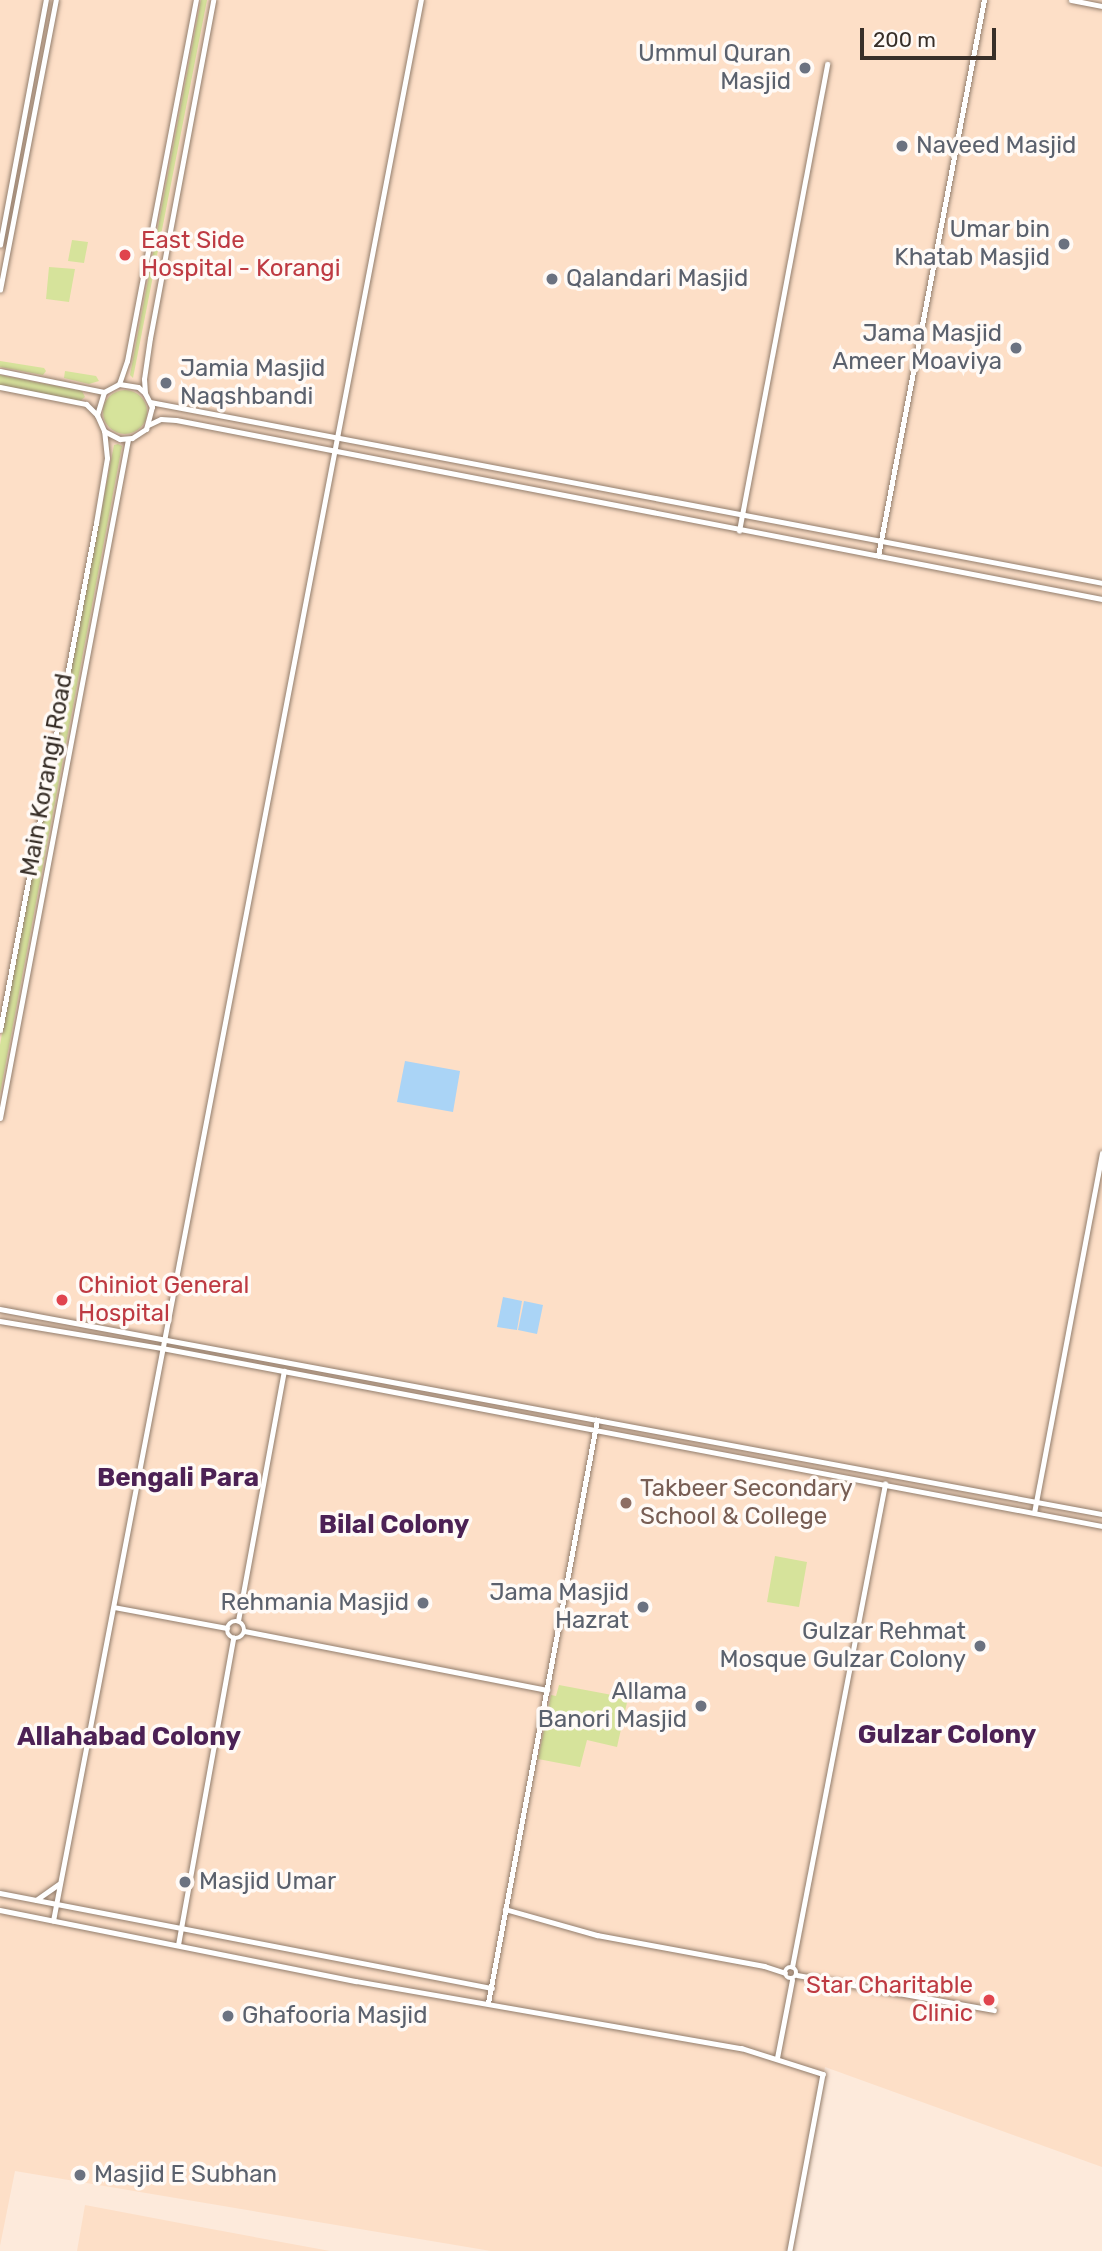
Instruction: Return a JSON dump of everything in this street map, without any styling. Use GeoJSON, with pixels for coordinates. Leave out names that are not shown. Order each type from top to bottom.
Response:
{"type":"FeatureCollection","features":[{"type":"Feature","properties":{"kind":"main road"},"geometry":{"type":"LineString","coordinates":[[119,384],[128,361],[196,0]]}},
{"type":"Feature","properties":{"kind":"main road"},"geometry":{"type":"LineString","coordinates":[[148,425],[150,402],[145,393],[144,379],[150,338],[213,0]]}},
{"type":"Feature","properties":{"kind":"main road"},"geometry":{"type":"LineString","coordinates":[[0,371],[104,392],[119,384],[129,384],[145,393]]}},
{"type":"Feature","properties":{"kind":"main road"},"geometry":{"type":"LineString","coordinates":[[0,387],[86,404],[111,436],[128,439],[138,435],[156,420],[169,419],[739,531],[1102,598]]}},
{"type":"Feature","properties":{"kind":"main road"},"geometry":{"type":"LineString","coordinates":[[97,415],[104,392]]}},
{"type":"Feature","properties":{"kind":"main road"},"geometry":{"type":"LineString","coordinates":[[150,402],[1102,583]]}},
{"type":"Feature","properties":{"kind":"main road","name":"Main Korangi Road"},"geometry":{"type":"LineString","coordinates":[[0,1031],[101,497],[107,458],[104,430]]}},
{"type":"Feature","properties":{"kind":"main road","name":"Main Korangi Road"},"geometry":{"type":"LineString","coordinates":[[0,1118],[128,439]]}},
{"type":"Feature","properties":{"kind":"street"},"geometry":{"type":"LineString","coordinates":[[0,244],[46,0]]}},
{"type":"Feature","properties":{"kind":"street"},"geometry":{"type":"LineString","coordinates":[[0,290],[56,0]]}},
{"type":"Feature","properties":{"kind":"street"},"geometry":{"type":"LineString","coordinates":[[53,1921],[421,0]]}},
{"type":"Feature","properties":{"kind":"street"},"geometry":{"type":"LineString","coordinates":[[877,557],[984,0]]}},
{"type":"Feature","properties":{"kind":"street"},"geometry":{"type":"LineString","coordinates":[[1071,0],[1102,6]]}},
{"type":"Feature","properties":{"kind":"street"},"geometry":{"type":"LineString","coordinates":[[43,16],[52,18]]}},
{"type":"Feature","properties":{"kind":"street"},"geometry":{"type":"LineString","coordinates":[[739,531],[827,64]]}},
{"type":"Feature","properties":{"kind":"street"},"geometry":{"type":"LineString","coordinates":[[33,69],[42,71]]}},
{"type":"Feature","properties":{"kind":"street"},"geometry":{"type":"LineString","coordinates":[[18,150],[27,152]]}},
{"type":"Feature","properties":{"kind":"street"},"geometry":{"type":"LineString","coordinates":[[7,209],[16,211]]}},
{"type":"Feature","properties":{"kind":"street"},"geometry":{"type":"LineString","coordinates":[[1034,1513],[1102,1153]]}},
{"type":"Feature","properties":{"kind":"street"},"geometry":{"type":"LineString","coordinates":[[0,1309],[1102,1514]]}},
{"type":"Feature","properties":{"kind":"street"},"geometry":{"type":"LineString","coordinates":[[0,1321],[162,1348],[596,1430],[884,1490],[1102,1526]]}},
{"type":"Feature","properties":{"kind":"street"},"geometry":{"type":"LineString","coordinates":[[238,1622],[284,1371]]}},
{"type":"Feature","properties":{"kind":"street"},"geometry":{"type":"LineString","coordinates":[[488,2003],[597,1420]]}},
{"type":"Feature","properties":{"kind":"street"},"geometry":{"type":"LineString","coordinates":[[785,1973],[792,1967],[884,1490]]}},
{"type":"Feature","properties":{"kind":"street"},"geometry":{"type":"LineString","coordinates":[[114,1607],[228,1628]]}},
{"type":"Feature","properties":{"kind":"street"},"geometry":{"type":"LineString","coordinates":[[228,1628],[230,1623],[238,1622],[244,1626],[242,1636],[233,1638]]}},
{"type":"Feature","properties":{"kind":"street"},"geometry":{"type":"LineString","coordinates":[[178,1945],[233,1638],[228,1628]]}},
{"type":"Feature","properties":{"kind":"street"},"geometry":{"type":"LineString","coordinates":[[244,1632],[547,1690]]}},
{"type":"Feature","properties":{"kind":"street"},"geometry":{"type":"LineString","coordinates":[[36,1900],[60,1883]]}},
{"type":"Feature","properties":{"kind":"street"},"geometry":{"type":"LineString","coordinates":[[0,1894],[182,1927],[291,1952],[492,1988]]}},
{"type":"Feature","properties":{"kind":"street"},"geometry":{"type":"LineString","coordinates":[[505,1909],[597,1934],[764,1966],[785,1973],[792,1979]]}},
{"type":"Feature","properties":{"kind":"street"},"geometry":{"type":"LineString","coordinates":[[0,1910],[356,1982],[741,2048],[778,2057],[822,2074],[790,2251]]}},
{"type":"Feature","properties":{"kind":"street"},"geometry":{"type":"LineString","coordinates":[[792,1967],[797,1975],[993,2010]]}},
{"type":"Feature","properties":{"kind":"street"},"geometry":{"type":"LineString","coordinates":[[778,2057],[792,1979],[797,1975]]}},
{"type":"Feature","properties":{"kind":"shaded area"},"geometry":{"type":"Polygon","coordinates":[[[0,0],[1102,0],[1102,2167],[825,2067],[792,2251],[491,2251],[15,2171],[0,2246],[0,0]]]}},
{"type":"Feature","properties":{"kind":"shaded area"},"geometry":{"type":"Polygon","coordinates":[[[85,2205],[206,2228],[330,2251],[77,2251],[85,2205]]]}},
{"type":"Feature","properties":{"kind":"green space"},"geometry":{"type":"Polygon","coordinates":[[[201,0],[207,0],[133,378],[130,375],[201,0]]]}},
{"type":"Feature","properties":{"kind":"green space"},"geometry":{"type":"Polygon","coordinates":[[[72,240],[88,242],[84,263],[68,261],[72,240]]]}},
{"type":"Feature","properties":{"kind":"green space"},"geometry":{"type":"Polygon","coordinates":[[[49,267],[75,269],[69,302],[46,299],[49,267]]]}},
{"type":"Feature","properties":{"kind":"green space"},"geometry":{"type":"Polygon","coordinates":[[[0,361],[44,368],[46,371],[43,375],[0,367],[0,361]]]}},
{"type":"Feature","properties":{"kind":"green space"},"geometry":{"type":"Polygon","coordinates":[[[65,371],[96,376],[99,381],[89,384],[64,378],[65,371]]]}},
{"type":"Feature","properties":{"kind":"green space"},"geometry":{"type":"Polygon","coordinates":[[[0,375],[82,391],[85,397],[80,401],[0,385],[0,375]]]}},
{"type":"Feature","properties":{"kind":"green space"},"geometry":{"type":"Polygon","coordinates":[[[125,390],[140,397],[147,412],[140,427],[125,434],[110,427],[103,412],[110,397],[125,390]]]}},
{"type":"Feature","properties":{"kind":"green space"},"geometry":{"type":"Polygon","coordinates":[[[114,445],[122,446],[0,1094],[0,1045],[11,982],[114,445]]]}},
{"type":"Feature","properties":{"kind":"green space"},"geometry":{"type":"Polygon","coordinates":[[[775,1556],[807,1562],[799,1607],[767,1602],[775,1556]]]}},
{"type":"Feature","properties":{"kind":"green space"},"geometry":{"type":"Polygon","coordinates":[[[559,1685],[628,1698],[617,1747],[587,1740],[580,1767],[538,1759],[551,1695],[556,1696],[559,1685]]]}},
{"type":"Feature","properties":{"kind":"water"},"geometry":{"type":"Polygon","coordinates":[[[405,1061],[460,1071],[453,1112],[397,1102],[405,1061]]]}},
{"type":"Feature","properties":{"kind":"water"},"geometry":{"type":"Polygon","coordinates":[[[503,1297],[522,1301],[517,1330],[497,1327],[503,1297]]]}},
{"type":"Feature","properties":{"kind":"water"},"geometry":{"type":"Polygon","coordinates":[[[524,1301],[543,1305],[537,1334],[518,1330],[524,1301]]]}},
{"type":"Feature","properties":{"kind":"place","name":"Ummul Quran Masjid"},"geometry":{"type":"Point","coordinates":[805,68]}},
{"type":"Feature","properties":{"kind":"place","name":"Naveed Masjid"},"geometry":{"type":"Point","coordinates":[902,146]}},
{"type":"Feature","properties":{"kind":"place","name":"Umar bin Khatab Masjid"},"geometry":{"type":"Point","coordinates":[1064,244]}},
{"type":"Feature","properties":{"kind":"place","name":"East Side Hospital - Korangi"},"geometry":{"type":"Point","coordinates":[125,255]}},
{"type":"Feature","properties":{"kind":"place","name":"Qalandari Masjid"},"geometry":{"type":"Point","coordinates":[552,279]}},
{"type":"Feature","properties":{"kind":"place","name":"Jama Masjid Ameer Moaviya"},"geometry":{"type":"Point","coordinates":[1016,348]}},
{"type":"Feature","properties":{"kind":"place","name":"Jamia Masjid Naqshbandi"},"geometry":{"type":"Point","coordinates":[166,383]}},
{"type":"Feature","properties":{"kind":"place","name":"Chiniot General Hospital"},"geometry":{"type":"Point","coordinates":[62,1300]}},
{"type":"Feature","properties":{"kind":"place","name":"Takbeer Secondary School & College"},"geometry":{"type":"Point","coordinates":[626,1503]}},
{"type":"Feature","properties":{"kind":"place","name":"Rehmania Masjid"},"geometry":{"type":"Point","coordinates":[423,1603]}},
{"type":"Feature","properties":{"kind":"place","name":"Jama Masjid Hazrat"},"geometry":{"type":"Point","coordinates":[643,1607]}},
{"type":"Feature","properties":{"kind":"place","name":"Gulzar Rehmat Mosque Gulzar Colony"},"geometry":{"type":"Point","coordinates":[980,1646]}},
{"type":"Feature","properties":{"kind":"place","name":"Allama Banori Masjid"},"geometry":{"type":"Point","coordinates":[701,1706]}},
{"type":"Feature","properties":{"kind":"place","name":"Masjid Umar"},"geometry":{"type":"Point","coordinates":[185,1882]}},
{"type":"Feature","properties":{"kind":"place","name":"Star Charitable Clinic"},"geometry":{"type":"Point","coordinates":[989,2000]}},
{"type":"Feature","properties":{"kind":"place","name":"Ghafooria Masjid"},"geometry":{"type":"Point","coordinates":[228,2016]}},
{"type":"Feature","properties":{"kind":"place","name":"Masjid E Subhan"},"geometry":{"type":"Point","coordinates":[80,2175]}},
{"type":"Feature","properties":{"kind":"district","name":"Bengali Para"},"geometry":{"type":"Point","coordinates":[178,1478]}},
{"type":"Feature","properties":{"kind":"district","name":"Bilal Colony"},"geometry":{"type":"Point","coordinates":[394,1525]}},
{"type":"Feature","properties":{"kind":"district","name":"Gulzar Colony"},"geometry":{"type":"Point","coordinates":[947,1735]}},
{"type":"Feature","properties":{"kind":"district","name":"Allahabad Colony"},"geometry":{"type":"Point","coordinates":[129,1737]}}]}
